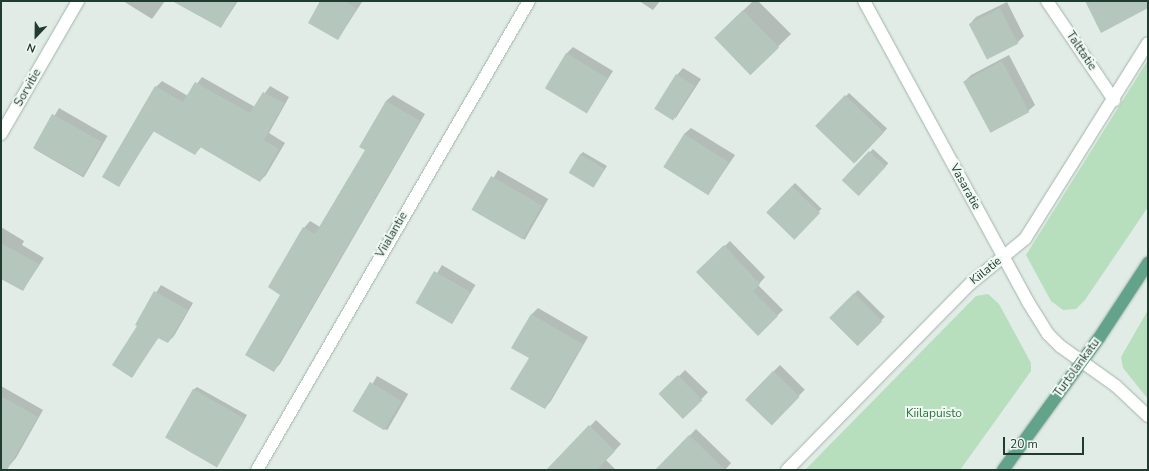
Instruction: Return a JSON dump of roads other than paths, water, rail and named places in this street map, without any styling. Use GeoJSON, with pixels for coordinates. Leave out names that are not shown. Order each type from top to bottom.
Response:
{"type":"FeatureCollection","features":[{"type":"Feature","properties":{"kind":"main road","name":"Turtolankatu"},"geometry":{"type":"LineString","coordinates":[[1003,470],[1081,362],[1148,262]]}},
{"type":"Feature","properties":{"kind":"street","name":"Sorvitie"},"geometry":{"type":"LineString","coordinates":[[1,134],[78,1]]}},
{"type":"Feature","properties":{"kind":"street","name":"Viialantie"},"geometry":{"type":"LineString","coordinates":[[257,470],[529,1]]}},
{"type":"Feature","properties":{"kind":"street","name":"Vasaratie"},"geometry":{"type":"LineString","coordinates":[[864,1],[1004,257],[1048,334],[1081,362],[1143,404],[1148,416]]}},
{"type":"Feature","properties":{"kind":"street","name":"Talttatie"},"geometry":{"type":"LineString","coordinates":[[1047,1],[1114,100]]}},
{"type":"Feature","properties":{"kind":"street","name":"Kiilatie"},"geometry":{"type":"LineString","coordinates":[[787,470],[971,283],[1020,244],[1031,230],[1148,44]]}},
{"type":"Feature","properties":{"kind":"park label","name":"Kiilapuisto"},"geometry":{"type":"Point","coordinates":[934,414]}}]}
